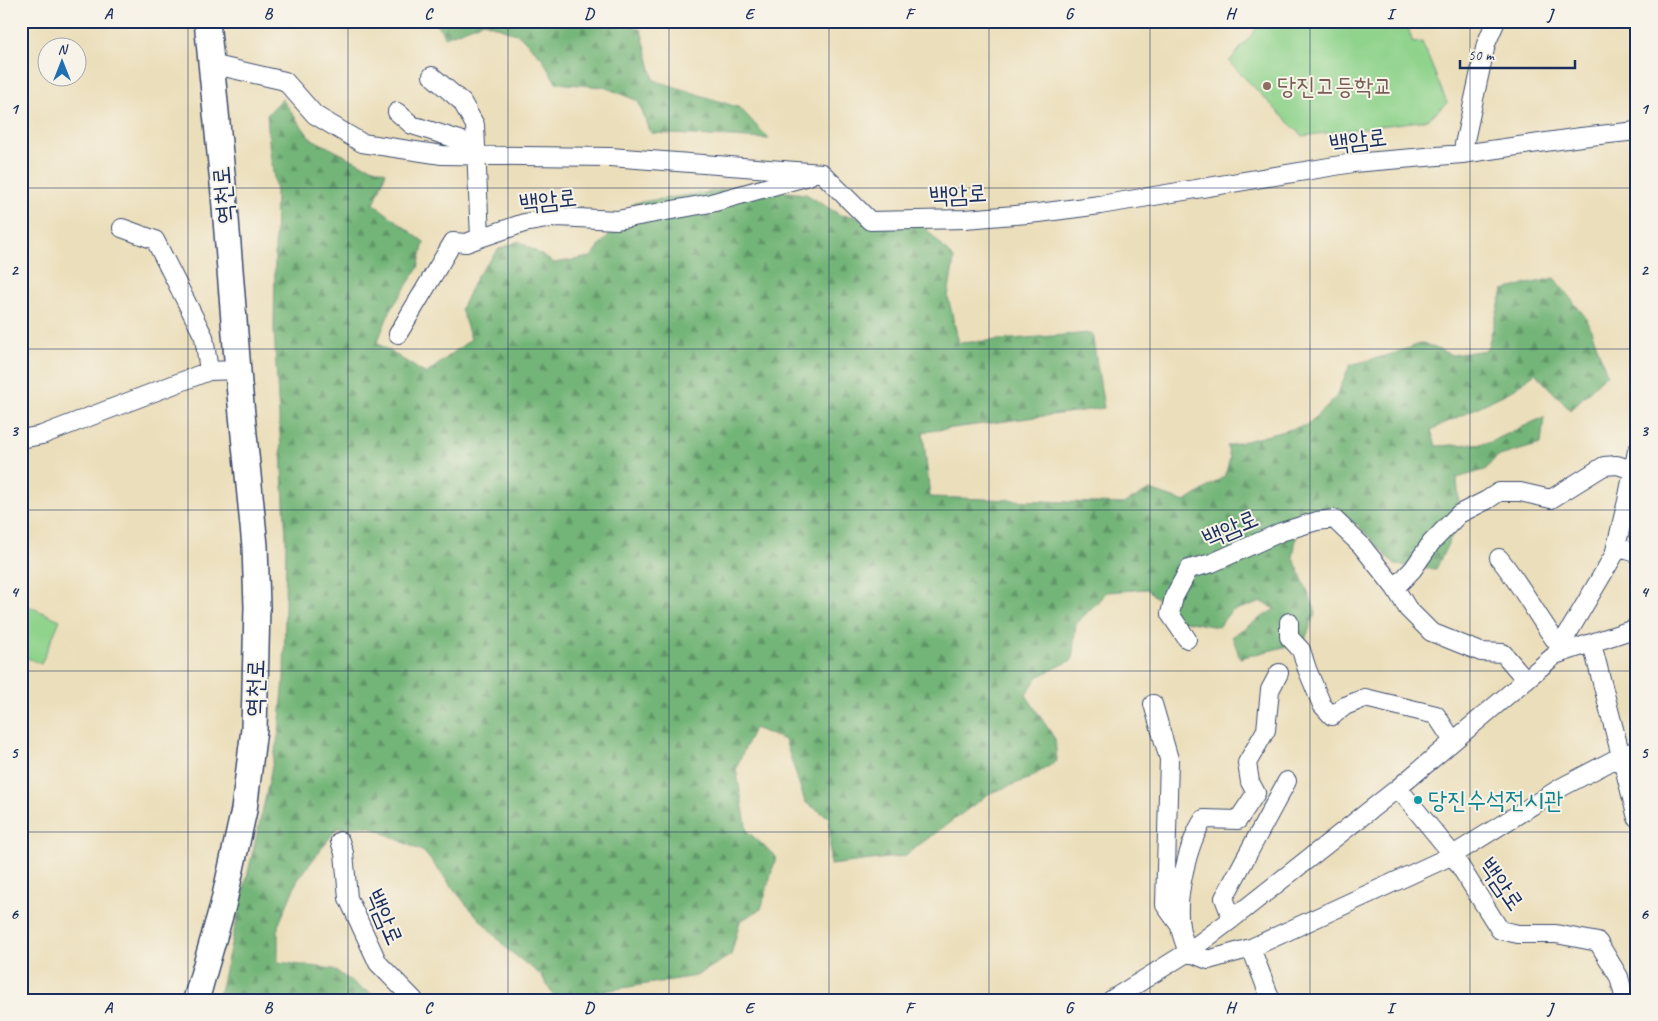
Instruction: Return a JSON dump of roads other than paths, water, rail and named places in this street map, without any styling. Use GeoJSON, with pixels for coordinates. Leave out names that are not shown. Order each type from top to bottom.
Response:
{"type":"FeatureCollection","features":[{"type":"Feature","properties":{"kind":"street","name":"역천로"},"geometry":{"type":"LineString","coordinates":[[196,1000],[223,904],[244,810],[254,729],[257,607],[255,546],[207,21]]}},
{"type":"Feature","properties":{"kind":"street"},"geometry":{"type":"LineString","coordinates":[[1462,154],[1486,44],[1496,21]]}},
{"type":"Feature","properties":{"kind":"street"},"geometry":{"type":"LineString","coordinates":[[211,64],[285,80],[315,115],[362,143],[442,155],[610,157],[822,173]]}},
{"type":"Feature","properties":{"kind":"street"},"geometry":{"type":"LineString","coordinates":[[432,76],[462,102],[475,126],[480,238]]}},
{"type":"Feature","properties":{"kind":"street"},"geometry":{"type":"LineString","coordinates":[[397,112],[412,125],[460,140],[477,156]]}},
{"type":"Feature","properties":{"kind":"street","name":"백암로"},"geometry":{"type":"LineString","coordinates":[[398,334],[453,242],[466,243],[524,223],[558,217],[617,220],[711,204],[822,173],[870,221],[965,219],[1039,213],[1100,205],[1353,163],[1462,154],[1637,131]]}},
{"type":"Feature","properties":{"kind":"street"},"geometry":{"type":"LineString","coordinates":[[122,228],[155,240],[204,337],[209,370]]}},
{"type":"Feature","properties":{"kind":"street"},"geometry":{"type":"LineString","coordinates":[[21,438],[42,435],[209,370],[238,370]]}},
{"type":"Feature","properties":{"kind":"street"},"geometry":{"type":"LineString","coordinates":[[1111,1000],[1188,952],[1232,919],[1398,788],[1526,680],[1557,651],[1614,554],[1637,451]]}},
{"type":"Feature","properties":{"kind":"street"},"geometry":{"type":"LineString","coordinates":[[1395,588],[1413,569],[1431,543],[1459,514],[1499,492],[1520,492],[1551,499],[1604,466],[1617,465],[1633,470]]}},
{"type":"Feature","properties":{"kind":"street","name":"백암로"},"geometry":{"type":"LineString","coordinates":[[1187,639],[1170,614],[1174,597],[1189,569],[1212,563],[1282,532],[1317,521],[1334,519],[1361,545],[1395,588],[1408,609],[1430,632],[1481,652],[1503,652],[1526,680]]}},
{"type":"Feature","properties":{"kind":"street"},"geometry":{"type":"LineString","coordinates":[[1616,547],[1637,553]]}},
{"type":"Feature","properties":{"kind":"street"},"geometry":{"type":"LineString","coordinates":[[1499,558],[1512,573],[1557,651]]}},
{"type":"Feature","properties":{"kind":"street"},"geometry":{"type":"LineString","coordinates":[[1289,622],[1289,637],[1301,650],[1307,670],[1322,705],[1332,716],[1345,706],[1365,698],[1436,715],[1453,741]]}},
{"type":"Feature","properties":{"kind":"street"},"geometry":{"type":"LineString","coordinates":[[1557,651],[1592,644],[1637,628]]}},
{"type":"Feature","properties":{"kind":"street"},"geometry":{"type":"LineString","coordinates":[[1592,644],[1629,753],[1637,818]]}},
{"type":"Feature","properties":{"kind":"street"},"geometry":{"type":"LineString","coordinates":[[1180,926],[1181,884],[1198,829],[1204,819],[1238,820],[1256,793],[1250,782],[1247,763],[1266,730],[1270,690],[1279,673]]}},
{"type":"Feature","properties":{"kind":"street"},"geometry":{"type":"LineString","coordinates":[[1153,704],[1169,759],[1165,905],[1180,926],[1188,952]]}},
{"type":"Feature","properties":{"kind":"street"},"geometry":{"type":"LineString","coordinates":[[1188,952],[1208,960],[1251,948],[1453,855],[1562,787],[1629,753]]}},
{"type":"Feature","properties":{"kind":"street"},"geometry":{"type":"LineString","coordinates":[[1232,919],[1224,898],[1287,781]]}},
{"type":"Feature","properties":{"kind":"street","name":"백암로"},"geometry":{"type":"LineString","coordinates":[[1398,788],[1453,855],[1500,930],[1518,934],[1556,934],[1598,942],[1619,977],[1625,1000]]}},
{"type":"Feature","properties":{"kind":"street","name":"백암로"},"geometry":{"type":"LineString","coordinates":[[340,841],[344,854],[348,898],[378,963],[414,1000]]}},
{"type":"Feature","properties":{"kind":"street"},"geometry":{"type":"LineString","coordinates":[[1251,948],[1271,1000]]}},
{"type":"Feature","properties":{"kind":"place","name":"당진고등학교"},"geometry":{"type":"Point","coordinates":[1267,86]}},
{"type":"Feature","properties":{"kind":"place","name":"당진수석전시관"},"geometry":{"type":"Point","coordinates":[1418,800]}}]}
